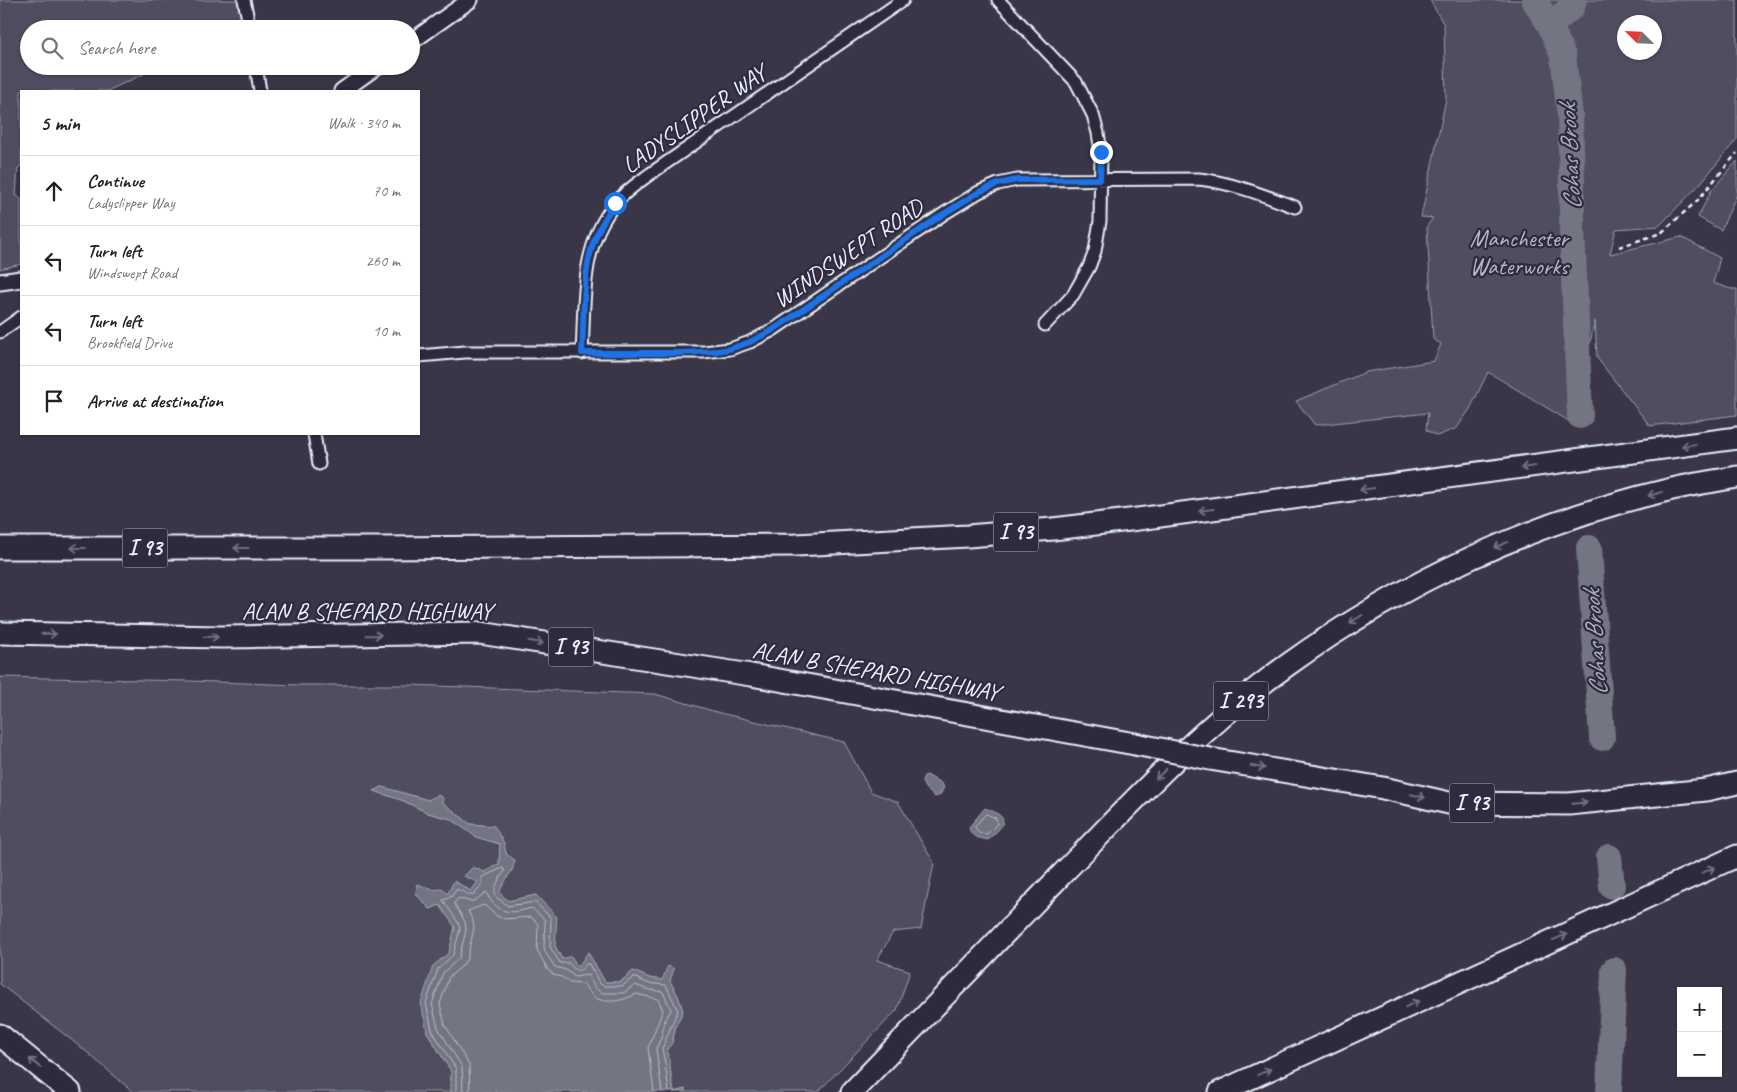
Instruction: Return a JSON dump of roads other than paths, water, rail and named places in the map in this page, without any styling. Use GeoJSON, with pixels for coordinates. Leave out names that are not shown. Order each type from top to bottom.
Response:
{"type":"FeatureCollection","features":[{"type":"Feature","properties":{"kind":"highway","name":"I 93"},"geometry":{"type":"LineString","coordinates":[[0,548],[700,546],[882,542],[1044,530],[1138,519],[1737,438]]}},
{"type":"Feature","properties":{"kind":"highway","name":"I 293"},"geometry":{"type":"LineString","coordinates":[[852,1092],[1124,810],[1182,753],[1245,698],[1320,642],[1370,610],[1415,585],[1508,542],[1606,508],[1672,489],[1737,477]]}},
{"type":"Feature","properties":{"kind":"highway","name":"ALAN B SHEPARD HIGHWAY"},"geometry":{"type":"LineString","coordinates":[[0,634],[222,637],[480,633],[751,675],[1210,759],[1383,788],[1449,803],[1569,804],[1706,790],[1737,783]]}},
{"type":"Feature","properties":{"kind":"highway"},"geometry":{"type":"LineString","coordinates":[[1220,1092],[1737,856]]}},
{"type":"Feature","properties":{"kind":"highway"},"geometry":{"type":"LineString","coordinates":[[0,1035],[70,1092]]}},
{"type":"Feature","properties":{"kind":"street"},"geometry":{"type":"LineString","coordinates":[[244,0],[248,20]]}},
{"type":"Feature","properties":{"kind":"street"},"geometry":{"type":"LineString","coordinates":[[420,36],[470,0]]}},
{"type":"Feature","properties":{"kind":"street","name":"LADYSLIPPER WAY"},"geometry":{"type":"LineString","coordinates":[[582,353],[589,257],[599,230],[615,203],[650,174],[903,0]]}},
{"type":"Feature","properties":{"kind":"street"},"geometry":{"type":"LineString","coordinates":[[998,0],[1076,82],[1093,115],[1101,152],[1100,221],[1098,237],[1089,267],[1073,295],[1045,325]]}},
{"type":"Feature","properties":{"kind":"street"},"geometry":{"type":"LineString","coordinates":[[257,75],[260,90]]}},
{"type":"Feature","properties":{"kind":"street"},"geometry":{"type":"LineString","coordinates":[[343,90],[364,75]]}},
{"type":"Feature","properties":{"kind":"street","name":"WINDSWEPT ROAD"},"geometry":{"type":"LineString","coordinates":[[420,356],[464,352],[680,353],[730,349],[750,342],[773,330],[979,192],[998,184],[1017,180],[1199,179],[1222,182],[1249,189],[1295,207]]}},
{"type":"Feature","properties":{"kind":"street"},"geometry":{"type":"LineString","coordinates":[[0,282],[20,280]]}},
{"type":"Feature","properties":{"kind":"street"},"geometry":{"type":"LineString","coordinates":[[0,332],[20,317]]}},
{"type":"Feature","properties":{"kind":"street"},"geometry":{"type":"LineString","coordinates":[[314,435],[319,464]]}},
{"type":"Feature","properties":{"kind":"water"},"geometry":{"type":"Polygon","coordinates":[[[927,775],[941,783],[944,787],[940,795],[935,797],[925,788],[922,782],[924,776],[927,775]]]}},
{"type":"Feature","properties":{"kind":"water"},"geometry":{"type":"Polygon","coordinates":[[[382,787],[428,800],[438,795],[443,798],[442,802],[470,824],[494,826],[504,843],[506,854],[515,860],[499,893],[509,901],[536,895],[557,917],[555,946],[562,959],[571,956],[578,967],[588,952],[605,982],[621,982],[633,971],[649,978],[662,980],[668,966],[674,969],[670,981],[683,1011],[676,1025],[672,1043],[667,1049],[674,1092],[451,1092],[451,1071],[427,1032],[421,1003],[433,966],[449,953],[455,927],[440,905],[430,909],[416,894],[417,884],[433,890],[442,889],[448,894],[454,881],[471,891],[478,882],[464,876],[473,867],[484,872],[499,864],[500,844],[476,837],[451,819],[428,813],[404,801],[374,791],[382,787]]]}},
{"type":"Feature","properties":{"kind":"water"},"geometry":{"type":"Polygon","coordinates":[[[985,808],[999,815],[1003,821],[999,829],[988,840],[973,835],[969,827],[985,808]]]}},
{"type":"Feature","properties":{"kind":"water"},"geometry":{"type":"Polygon","coordinates":[[[685,1089],[686,1092],[674,1092],[685,1089]]]}},
{"type":"Feature","properties":{"kind":"waterway","name":"Cohas Brook"},"geometry":{"type":"LineString","coordinates":[[1534,0],[1550,25],[1563,56],[1570,116],[1572,229],[1580,416]]}},
{"type":"Feature","properties":{"kind":"waterway","name":"Cohas Brook"},"geometry":{"type":"LineString","coordinates":[[1550,25],[1572,7],[1574,0]]}},
{"type":"Feature","properties":{"kind":"waterway","name":"Cohas Brook"},"geometry":{"type":"LineString","coordinates":[[1589,548],[1602,738]]}},
{"type":"Feature","properties":{"kind":"waterway","name":"Cohas Brook"},"geometry":{"type":"LineString","coordinates":[[1609,857],[1612,886]]}},
{"type":"Feature","properties":{"kind":"waterway","name":"Cohas Brook"},"geometry":{"type":"LineString","coordinates":[[1609,1092],[1614,970]]}},
{"type":"Feature","properties":{"kind":"park label","name":"Manchester Waterworks"},"geometry":{"type":"Point","coordinates":[1519,252]}}]}
